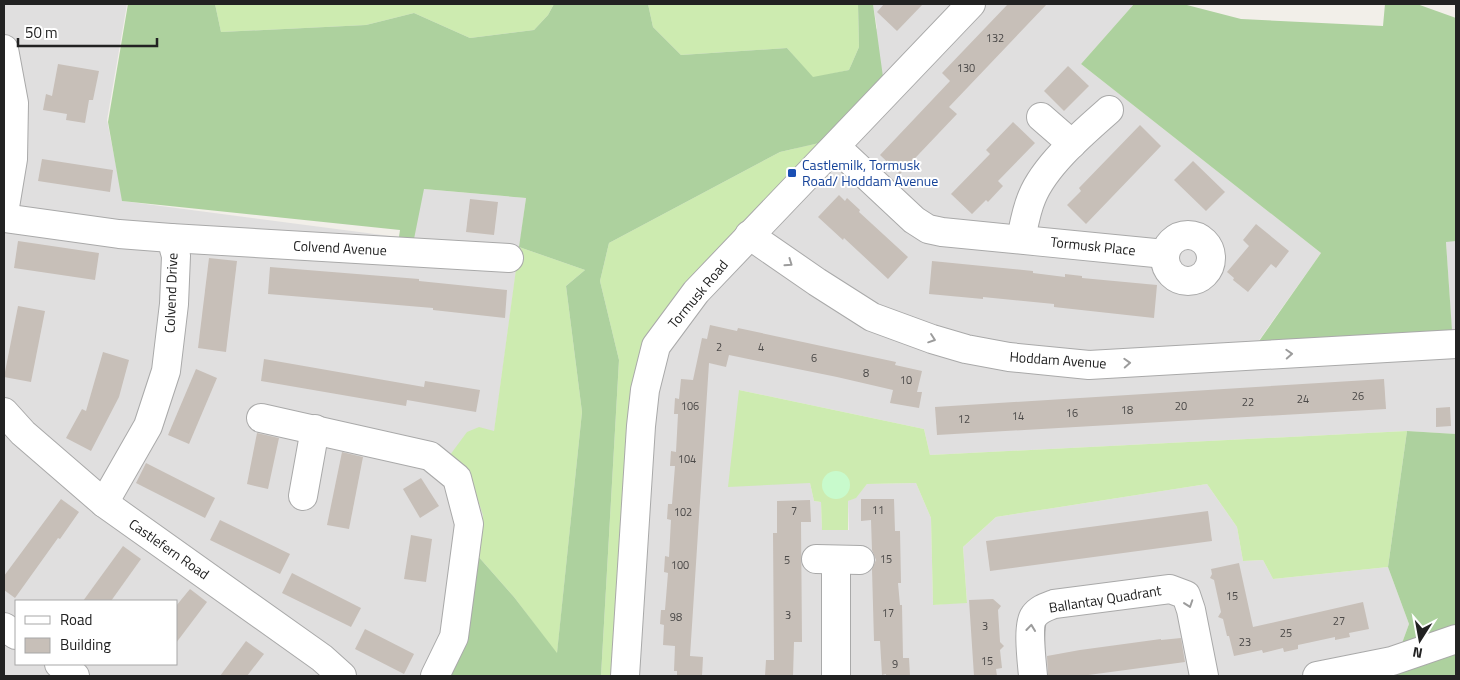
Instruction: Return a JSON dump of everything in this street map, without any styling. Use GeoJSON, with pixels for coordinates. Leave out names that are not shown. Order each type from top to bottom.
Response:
{"type":"FeatureCollection","features":[{"type":"Feature","properties":{"kind":"street","name":"Tormusk Road"},"geometry":{"type":"LineString","coordinates":[[625,676],[641,426],[645,390],[656,346],[696,292],[971,4]]}},
{"type":"Feature","properties":{"kind":"street"},"geometry":{"type":"LineString","coordinates":[[4,49],[14,103],[13,159],[4,213]]}},
{"type":"Feature","properties":{"kind":"street"},"geometry":{"type":"LineString","coordinates":[[1021,239],[1026,214],[1040,181],[1072,144],[1109,110]]}},
{"type":"Feature","properties":{"kind":"street"},"geometry":{"type":"LineString","coordinates":[[1041,117],[1072,144]]}},
{"type":"Feature","properties":{"kind":"street","name":"Tormusk Place"},"geometry":{"type":"LineString","coordinates":[[836,147],[914,220],[928,229],[942,232],[1165,254]]}},
{"type":"Feature","properties":{"kind":"street","name":"Colvend Drive"},"geometry":{"type":"LineString","coordinates":[[4,218],[119,234],[171,238],[176,256],[174,304],[166,371],[148,426],[104,503]]}},
{"type":"Feature","properties":{"kind":"street","name":"Hoddam Avenue"},"geometry":{"type":"LineString","coordinates":[[750,235],[817,282],[872,317],[966,350],[1009,357],[1089,365],[1456,344]]}},
{"type":"Feature","properties":{"kind":"street","name":"Colvend Avenue"},"geometry":{"type":"LineString","coordinates":[[171,238],[509,258]]}},
{"type":"Feature","properties":{"kind":"street","name":"Castlefern Road"},"geometry":{"type":"LineString","coordinates":[[4,412],[23,433],[104,503],[322,658],[342,676]]}},
{"type":"Feature","properties":{"kind":"street"},"geometry":{"type":"LineString","coordinates":[[261,418],[430,456],[457,478],[468,524],[454,637],[435,676]]}},
{"type":"Feature","properties":{"kind":"street"},"geometry":{"type":"LineString","coordinates":[[303,496],[315,430]]}},
{"type":"Feature","properties":{"kind":"street"},"geometry":{"type":"LineString","coordinates":[[836,676],[837,560]]}},
{"type":"Feature","properties":{"kind":"street","name":"Ballantay Quadrant"},"geometry":{"type":"LineString","coordinates":[[1033,676],[1030,637],[1032,618],[1042,608],[1054,604],[1170,589],[1186,595],[1191,610],[1204,676]]}},
{"type":"Feature","properties":{"kind":"street"},"geometry":{"type":"LineString","coordinates":[[4,627],[15,634]]}},
{"type":"Feature","properties":{"kind":"street"},"geometry":{"type":"LineString","coordinates":[[1317,676],[1392,661],[1456,639]]}},
{"type":"Feature","properties":{"kind":"street"},"geometry":{"type":"LineString","coordinates":[[60,665],[75,676]]}},
{"type":"Feature","properties":{"kind":"shaded area"},"geometry":{"type":"Polygon","coordinates":[[[4,4],[127,4],[107,120],[123,201],[413,239],[423,189],[526,198],[461,676],[4,676],[4,4]]]}},
{"type":"Feature","properties":{"kind":"shaded area"},"geometry":{"type":"Polygon","coordinates":[[[873,4],[1134,4],[1081,64],[1321,253],[1245,360],[1453,351],[1446,241],[1456,241],[1456,434],[1407,431],[930,455],[924,429],[739,390],[810,483],[814,501],[821,502],[822,530],[849,530],[848,501],[856,497],[867,484],[916,483],[931,518],[933,605],[967,602],[963,547],[996,517],[1207,484],[1237,527],[1243,561],[1263,560],[1273,579],[1388,567],[1409,624],[1390,676],[630,676],[660,349],[877,28],[873,4]]]}},
{"type":"Feature","properties":{"kind":"green space"},"geometry":{"type":"Polygon","coordinates":[[[128,4],[215,4],[221,32],[366,25],[414,13],[470,38],[534,30],[548,15],[554,4],[648,4],[653,27],[681,55],[787,48],[813,77],[849,70],[859,47],[858,4],[873,4],[883,77],[819,143],[780,152],[609,243],[600,281],[619,360],[601,676],[447,676],[477,555],[514,597],[557,653],[582,412],[566,286],[585,270],[519,247],[526,198],[424,189],[414,239],[399,237],[400,230],[122,201],[108,122],[128,4]]]}},
{"type":"Feature","properties":{"kind":"green space"},"geometry":{"type":"Polygon","coordinates":[[[215,4],[554,4],[548,15],[534,30],[470,38],[414,13],[366,25],[221,32],[215,4]]]}},
{"type":"Feature","properties":{"kind":"green space"},"geometry":{"type":"Polygon","coordinates":[[[648,4],[858,4],[859,47],[849,70],[813,78],[787,48],[681,55],[653,27],[648,4]]]}},
{"type":"Feature","properties":{"kind":"green space"},"geometry":{"type":"Polygon","coordinates":[[[1134,4],[1183,4],[1241,19],[1383,26],[1385,4],[1417,4],[1456,18],[1456,241],[1446,242],[1452,330],[1257,344],[1321,253],[1081,64],[1134,4]]]}},
{"type":"Feature","properties":{"kind":"green space"},"geometry":{"type":"Polygon","coordinates":[[[819,143],[665,314],[615,676],[601,676],[619,360],[600,281],[609,243],[780,152],[819,143]]]}},
{"type":"Feature","properties":{"kind":"green space"},"geometry":{"type":"Polygon","coordinates":[[[519,247],[585,270],[566,286],[582,412],[557,654],[514,597],[477,555],[483,515],[473,486],[450,455],[467,432],[479,427],[494,431],[519,247]]]}},
{"type":"Feature","properties":{"kind":"green space"},"geometry":{"type":"Polygon","coordinates":[[[739,390],[924,429],[930,455],[1407,431],[1388,567],[1273,579],[1263,560],[1243,561],[1237,527],[1207,484],[996,517],[963,547],[967,603],[933,605],[931,518],[916,483],[867,484],[856,498],[848,501],[848,530],[822,530],[821,502],[814,501],[810,483],[728,487],[739,390]]]}},
{"type":"Feature","properties":{"kind":"green space"},"geometry":{"type":"Polygon","coordinates":[[[1407,431],[1456,434],[1456,676],[1390,676],[1409,624],[1388,567],[1407,431]]]}},
{"type":"Feature","properties":{"kind":"green space"},"geometry":{"type":"Polygon","coordinates":[[[836,471],[846,475],[850,485],[846,495],[836,499],[826,495],[822,485],[826,475],[836,471]]]}},
{"type":"Feature","properties":{"kind":"building"},"geometry":{"type":"Polygon","coordinates":[[[884,4],[923,4],[897,31],[877,12],[884,4]]]}},
{"type":"Feature","properties":{"kind":"building"},"geometry":{"type":"Polygon","coordinates":[[[1008,4],[1047,4],[949,107],[957,114],[900,174],[880,155],[950,81],[942,73],[1008,4]]]}},
{"type":"Feature","properties":{"kind":"building"},"geometry":{"type":"Polygon","coordinates":[[[58,64],[99,71],[93,100],[89,100],[85,123],[66,120],[67,114],[43,110],[46,94],[52,96],[58,64]]]}},
{"type":"Feature","properties":{"kind":"building"},"geometry":{"type":"Polygon","coordinates":[[[1068,66],[1089,86],[1064,111],[1044,91],[1068,66]]]}},
{"type":"Feature","properties":{"kind":"building"},"geometry":{"type":"Polygon","coordinates":[[[1013,122],[1035,143],[998,181],[1003,186],[988,202],[986,200],[972,214],[951,194],[990,154],[986,150],[1013,122]]]}},
{"type":"Feature","properties":{"kind":"building"},"geometry":{"type":"Polygon","coordinates":[[[1140,125],[1161,146],[1086,224],[1067,205],[1081,191],[1079,188],[1140,125]]]}},
{"type":"Feature","properties":{"kind":"building"},"geometry":{"type":"Polygon","coordinates":[[[42,159],[113,170],[110,192],[38,181],[42,159]]]}},
{"type":"Feature","properties":{"kind":"building"},"geometry":{"type":"Polygon","coordinates":[[[1193,161],[1225,192],[1206,211],[1174,180],[1193,161]]]}},
{"type":"Feature","properties":{"kind":"building"},"geometry":{"type":"Polygon","coordinates":[[[839,195],[845,201],[847,198],[860,210],[859,212],[908,257],[888,279],[844,238],[843,240],[818,217],[839,195]]]}},
{"type":"Feature","properties":{"kind":"building"},"geometry":{"type":"Polygon","coordinates":[[[470,199],[498,202],[494,235],[466,232],[470,199]]]}},
{"type":"Feature","properties":{"kind":"building"},"geometry":{"type":"Polygon","coordinates":[[[1256,224],[1289,251],[1276,268],[1271,264],[1248,292],[1233,280],[1234,278],[1227,272],[1249,246],[1243,240],[1256,224]]]}},
{"type":"Feature","properties":{"kind":"building"},"geometry":{"type":"Polygon","coordinates":[[[18,241],[99,253],[95,280],[14,268],[18,241]]]}},
{"type":"Feature","properties":{"kind":"building"},"geometry":{"type":"Polygon","coordinates":[[[209,258],[237,261],[226,352],[198,348],[209,258]]]}},
{"type":"Feature","properties":{"kind":"building"},"geometry":{"type":"Polygon","coordinates":[[[932,261],[1033,271],[1033,273],[1065,277],[1065,274],[1082,276],[1082,278],[1157,285],[1154,318],[1054,307],[1054,304],[929,294],[932,261]]]}},
{"type":"Feature","properties":{"kind":"building"},"geometry":{"type":"Polygon","coordinates":[[[270,267],[419,279],[419,281],[507,290],[505,318],[433,310],[433,308],[268,294],[270,267]]]}},
{"type":"Feature","properties":{"kind":"building"},"geometry":{"type":"Polygon","coordinates":[[[18,306],[45,311],[31,382],[4,377],[18,306]]]}},
{"type":"Feature","properties":{"kind":"building"},"geometry":{"type":"Polygon","coordinates":[[[710,325],[737,331],[738,328],[896,362],[895,365],[922,371],[917,392],[922,392],[919,408],[890,403],[893,390],[837,377],[729,355],[726,367],[709,363],[690,656],[703,657],[702,676],[677,676],[677,671],[674,671],[675,646],[663,645],[664,625],[660,624],[661,610],[665,610],[668,573],[664,572],[665,556],[669,557],[671,520],[667,519],[668,504],[672,504],[675,466],[670,466],[671,451],[676,452],[678,414],[674,414],[675,398],[679,399],[681,379],[693,380],[702,338],[707,339],[710,325]]]}},
{"type":"Feature","properties":{"kind":"building"},"geometry":{"type":"Polygon","coordinates":[[[103,352],[129,360],[119,397],[91,451],[66,438],[82,409],[86,411],[103,352]]]}},
{"type":"Feature","properties":{"kind":"building"},"geometry":{"type":"Polygon","coordinates":[[[264,359],[424,387],[425,381],[480,390],[476,412],[407,400],[406,406],[261,381],[264,359]]]}},
{"type":"Feature","properties":{"kind":"building"},"geometry":{"type":"Polygon","coordinates":[[[196,369],[217,378],[189,444],[168,435],[196,369]]]}},
{"type":"Feature","properties":{"kind":"building"},"geometry":{"type":"Polygon","coordinates":[[[1384,379],[1386,409],[937,435],[935,407],[1384,379]]]}},
{"type":"Feature","properties":{"kind":"building"},"geometry":{"type":"Polygon","coordinates":[[[1450,407],[1451,426],[1436,427],[1436,408],[1450,407]]]}},
{"type":"Feature","properties":{"kind":"building"},"geometry":{"type":"Polygon","coordinates":[[[257,433],[279,438],[268,489],[247,484],[257,433]]]}},
{"type":"Feature","properties":{"kind":"building"},"geometry":{"type":"Polygon","coordinates":[[[342,452],[363,457],[349,529],[327,525],[342,452]]]}},
{"type":"Feature","properties":{"kind":"building"},"geometry":{"type":"Polygon","coordinates":[[[146,463],[215,498],[205,518],[136,483],[146,463]]]}},
{"type":"Feature","properties":{"kind":"building"},"geometry":{"type":"Polygon","coordinates":[[[421,478],[439,506],[420,518],[403,489],[421,478]]]}},
{"type":"Feature","properties":{"kind":"building"},"geometry":{"type":"Polygon","coordinates":[[[61,499],[79,512],[15,598],[4,590],[4,576],[61,499]]]}},
{"type":"Feature","properties":{"kind":"building"},"geometry":{"type":"Polygon","coordinates":[[[861,499],[894,499],[895,531],[900,531],[901,583],[898,583],[900,605],[902,605],[903,658],[909,658],[910,676],[882,675],[880,641],[874,641],[872,569],[876,560],[872,550],[871,520],[861,521],[861,499]]]}},
{"type":"Feature","properties":{"kind":"building"},"geometry":{"type":"Polygon","coordinates":[[[810,500],[811,522],[801,522],[802,642],[794,642],[793,676],[765,676],[766,660],[774,660],[773,533],[777,533],[777,501],[810,500]]]}},
{"type":"Feature","properties":{"kind":"building"},"geometry":{"type":"Polygon","coordinates":[[[1208,511],[1212,541],[990,571],[986,541],[1208,511]]]}},
{"type":"Feature","properties":{"kind":"building"},"geometry":{"type":"Polygon","coordinates":[[[220,520],[290,554],[280,574],[210,540],[220,520]]]}},
{"type":"Feature","properties":{"kind":"building"},"geometry":{"type":"Polygon","coordinates":[[[411,535],[432,539],[426,582],[404,579],[411,535]]]}},
{"type":"Feature","properties":{"kind":"building"},"geometry":{"type":"Polygon","coordinates":[[[123,546],[141,559],[112,600],[84,600],[123,546]]]}},
{"type":"Feature","properties":{"kind":"building"},"geometry":{"type":"Polygon","coordinates":[[[1239,563],[1253,627],[1363,602],[1369,629],[1349,633],[1350,637],[1335,640],[1335,637],[1298,645],[1298,649],[1284,652],[1283,648],[1263,653],[1262,650],[1234,656],[1223,619],[1218,617],[1221,612],[1214,580],[1210,578],[1212,574],[1211,569],[1239,563]]]}},
{"type":"Feature","properties":{"kind":"building"},"geometry":{"type":"Polygon","coordinates":[[[292,573],[361,608],[351,627],[282,593],[292,573]]]}},
{"type":"Feature","properties":{"kind":"building"},"geometry":{"type":"Polygon","coordinates":[[[190,589],[207,602],[178,640],[178,604],[190,589]]]}},
{"type":"Feature","properties":{"kind":"building"},"geometry":{"type":"Polygon","coordinates":[[[993,599],[1001,606],[998,610],[1000,642],[1004,646],[1000,650],[1002,668],[996,669],[997,676],[974,676],[969,600],[993,599]]]}},
{"type":"Feature","properties":{"kind":"building"},"geometry":{"type":"Polygon","coordinates":[[[365,629],[414,654],[404,674],[355,649],[365,629]]]}},
{"type":"Feature","properties":{"kind":"building"},"geometry":{"type":"Polygon","coordinates":[[[1181,638],[1185,662],[1081,676],[1048,676],[1047,656],[1161,639],[1181,638]]]}},
{"type":"Feature","properties":{"kind":"building"},"geometry":{"type":"Polygon","coordinates":[[[246,641],[264,654],[247,676],[220,676],[246,641]]]}},
{"type":"Feature","properties":{"kind":"place","name":"Castlemilk, Tormusk Road/ Hoddam Avenue"},"geometry":{"type":"Point","coordinates":[792,173]}}]}
